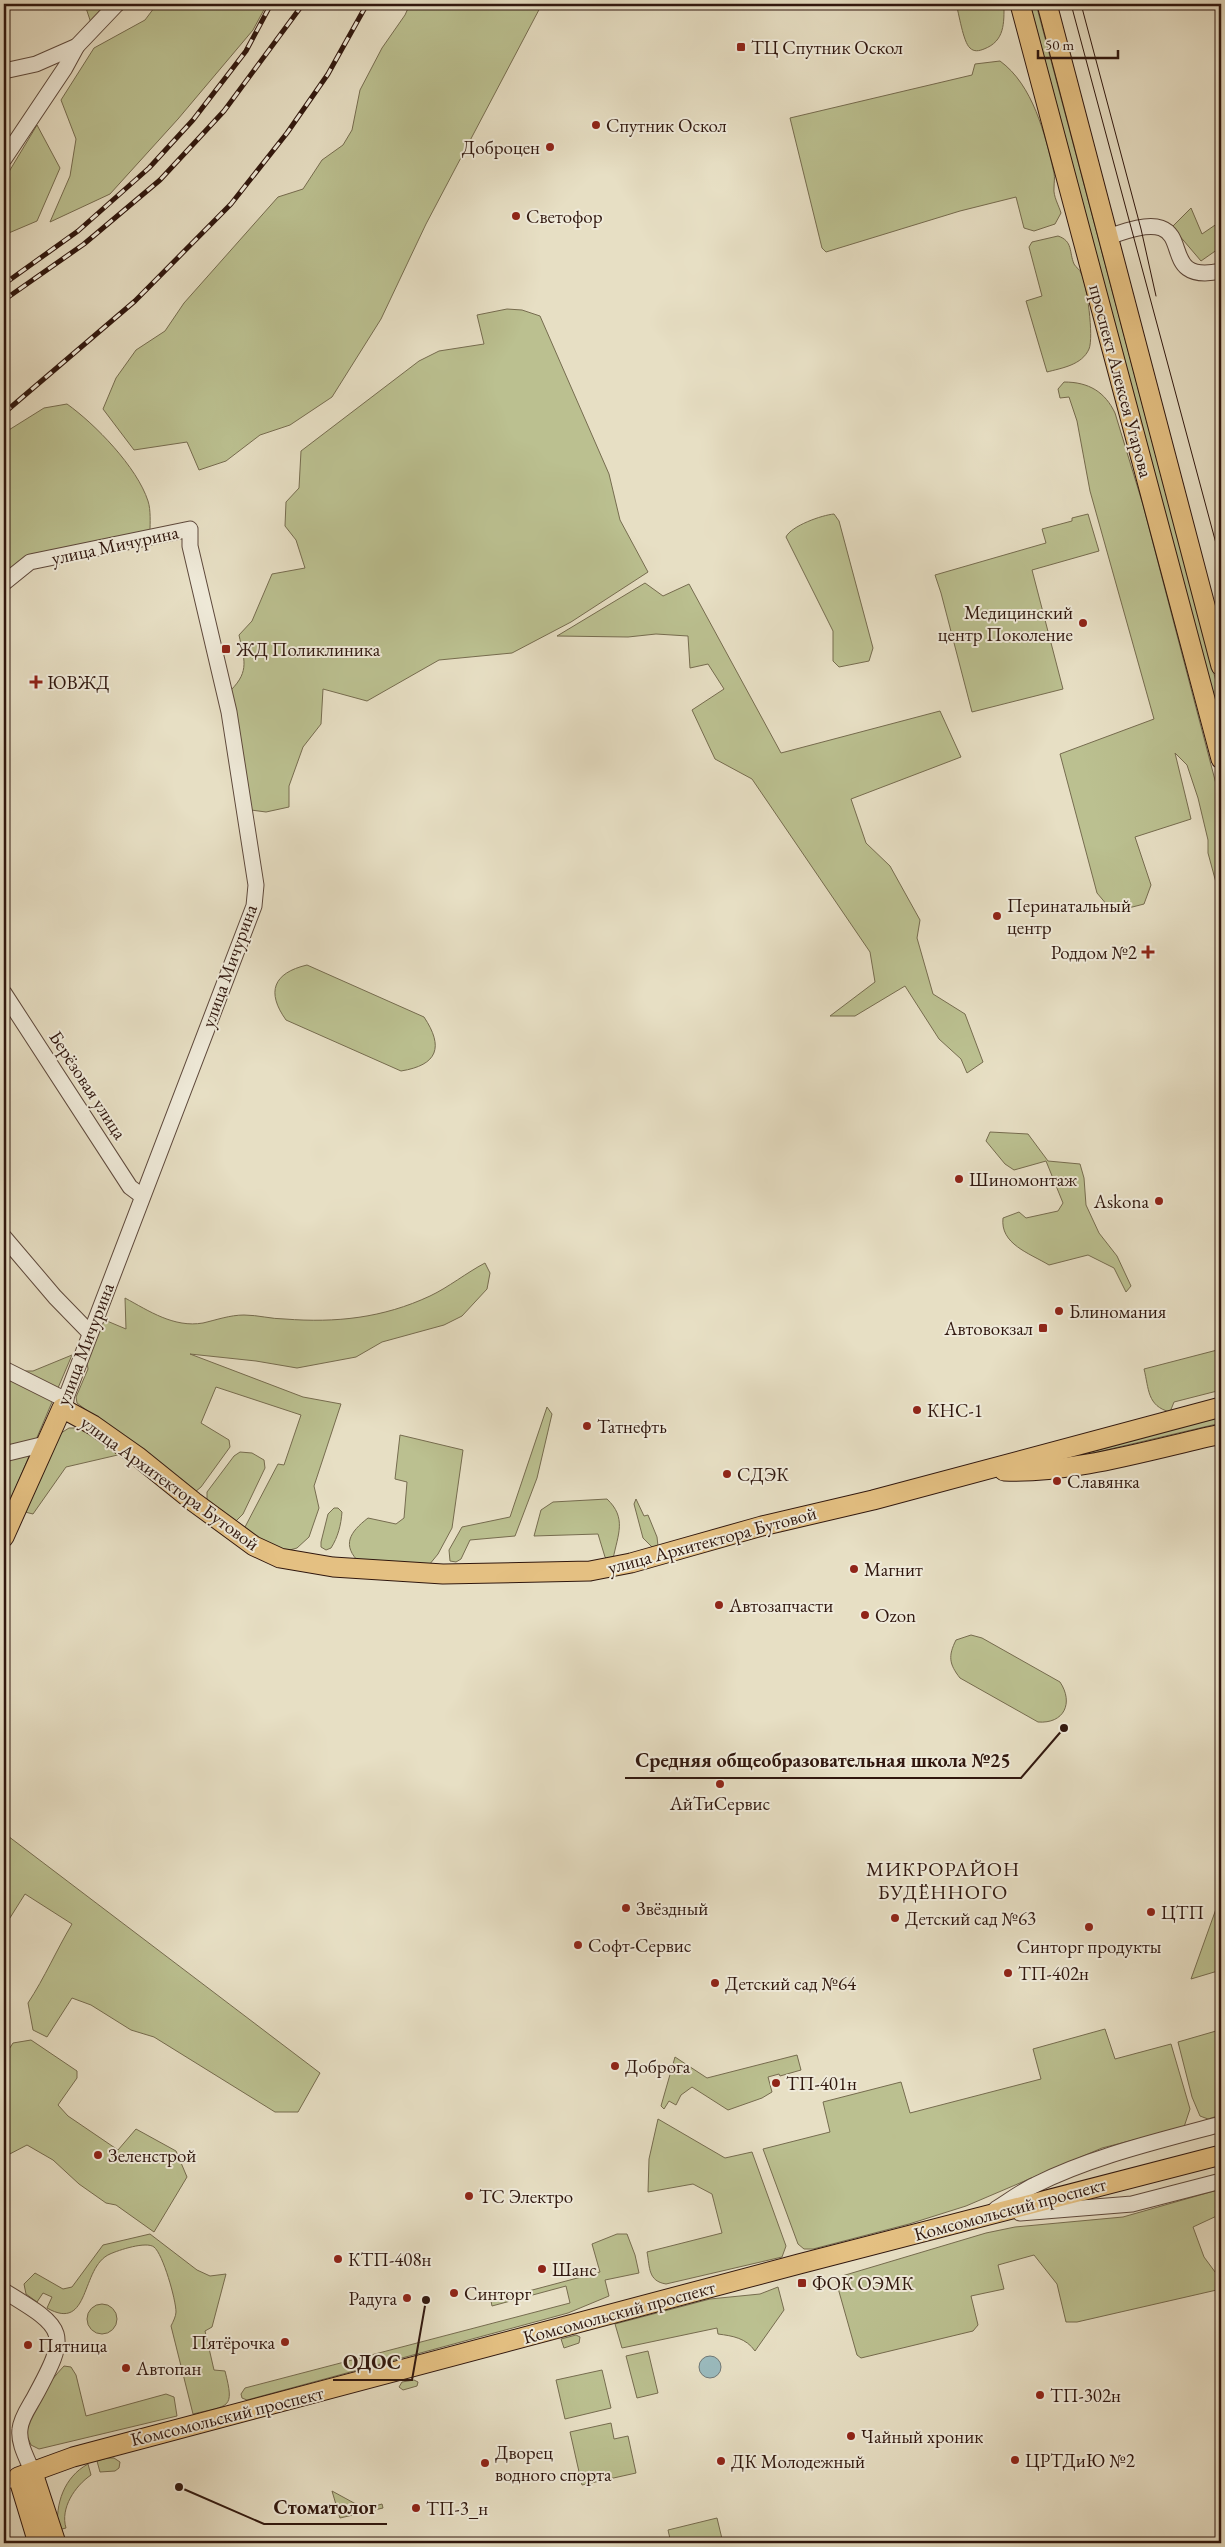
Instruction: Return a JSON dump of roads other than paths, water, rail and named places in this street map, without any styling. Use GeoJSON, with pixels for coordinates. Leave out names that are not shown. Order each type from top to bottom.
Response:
{"type":"FeatureCollection","features":[{"type":"Feature","properties":{"kind":"main road","name":"проспект Алексея Угарова"},"geometry":{"type":"LineString","coordinates":[[1020,4],[1221,759]]}},
{"type":"Feature","properties":{"kind":"main road","name":"проспект Алексея Угарова"},"geometry":{"type":"LineString","coordinates":[[1047,4],[1221,666]]}},
{"type":"Feature","properties":{"kind":"main road","name":"улица Мичурина"},"geometry":{"type":"LineString","coordinates":[[4,1538],[64,1404]]}},
{"type":"Feature","properties":{"kind":"main road","name":"улица Архитектора Бутовой"},"geometry":{"type":"LineString","coordinates":[[64,1404],[254,1546],[280,1558],[333,1567],[443,1574],[590,1571],[631,1563],[762,1526],[985,1470],[1221,1407]]}},
{"type":"Feature","properties":{"kind":"main road","name":"улица Архитектора Бутовой"},"geometry":{"type":"LineString","coordinates":[[985,1470],[1030,1472],[1066,1468],[1221,1434]]}},
{"type":"Feature","properties":{"kind":"main road","name":"Комсомольский проспект"},"geometry":{"type":"LineString","coordinates":[[18,2477],[100,2449],[240,2414],[986,2215],[1221,2155]]}},
{"type":"Feature","properties":{"kind":"main road"},"geometry":{"type":"LineString","coordinates":[[18,2477],[38,2543]]}},
{"type":"Feature","properties":{"kind":"main road"},"geometry":{"type":"LineString","coordinates":[[18,2477],[56,2543]]}},
{"type":"Feature","properties":{"kind":"street"},"geometry":{"type":"LineString","coordinates":[[4,159],[66,68],[77,46],[117,4]]}},
{"type":"Feature","properties":{"kind":"street"},"geometry":{"type":"LineString","coordinates":[[4,71],[36,64],[77,46]]}},
{"type":"Feature","properties":{"kind":"street"},"geometry":{"type":"LineString","coordinates":[[1108,237],[1131,230],[1160,227],[1168,232],[1182,262],[1192,272],[1204,275],[1221,271]]}},
{"type":"Feature","properties":{"kind":"street","name":"улица Мичурина"},"geometry":{"type":"LineString","coordinates":[[4,583],[30,562],[190,529],[190,546],[229,712],[256,886],[254,906],[64,1404]]}},
{"type":"Feature","properties":{"kind":"street","name":"Берёзовая улица"},"geometry":{"type":"LineString","coordinates":[[4,993],[130,1187],[142,1196]]}},
{"type":"Feature","properties":{"kind":"street"},"geometry":{"type":"LineString","coordinates":[[4,1237],[55,1297],[90,1333]]}},
{"type":"Feature","properties":{"kind":"street"},"geometry":{"type":"LineString","coordinates":[[4,1369],[64,1404]]}},
{"type":"Feature","properties":{"kind":"street"},"geometry":{"type":"LineString","coordinates":[[4,1454],[45,1444]]}},
{"type":"Feature","properties":{"kind":"street"},"geometry":{"type":"LineString","coordinates":[[986,2215],[1035,2185],[1140,2145],[1221,2124]]}},
{"type":"Feature","properties":{"kind":"street"},"geometry":{"type":"LineString","coordinates":[[986,2215],[1132,2204],[1221,2181]]}},
{"type":"Feature","properties":{"kind":"street"},"geometry":{"type":"LineString","coordinates":[[4,2291],[40,2312],[54,2328],[58,2338],[55,2359],[23,2418],[19,2430],[22,2445],[18,2477]]}},
{"type":"Feature","properties":{"kind":"water"},"geometry":{"type":"Polygon","coordinates":[[[710,2356],[718,2359],[721,2367],[718,2375],[710,2378],[702,2375],[699,2367],[702,2359],[710,2356]]]}},
{"type":"Feature","properties":{"kind":"tram line"},"geometry":{"type":"LineString","coordinates":[[1071,4],[1221,562]]}},
{"type":"Feature","properties":{"kind":"tram line"},"geometry":{"type":"LineString","coordinates":[[1081,4],[1141,229],[1156,296]]}},
{"type":"Feature","properties":{"kind":"railway"},"geometry":{"type":"LineString","coordinates":[[4,284],[78,231],[149,168],[193,120],[246,51],[271,4]]}},
{"type":"Feature","properties":{"kind":"railway"},"geometry":{"type":"LineString","coordinates":[[4,300],[84,244],[160,180],[224,111],[303,4]]}},
{"type":"Feature","properties":{"kind":"railway"},"geometry":{"type":"LineString","coordinates":[[4,413],[135,301],[231,204],[287,133],[328,74],[367,4]]}},
{"type":"Feature","properties":{"kind":"place","name":"ТЦ Спутник Оскол"},"geometry":{"type":"Point","coordinates":[741,47]}},
{"type":"Feature","properties":{"kind":"place","name":"Спутник Оскол"},"geometry":{"type":"Point","coordinates":[596,125]}},
{"type":"Feature","properties":{"kind":"place","name":"Доброцен"},"geometry":{"type":"Point","coordinates":[550,147]}},
{"type":"Feature","properties":{"kind":"place","name":"Светофор"},"geometry":{"type":"Point","coordinates":[516,216]}},
{"type":"Feature","properties":{"kind":"place","name":"Медицинский центр Поколение"},"geometry":{"type":"Point","coordinates":[1083,623]}},
{"type":"Feature","properties":{"kind":"place","name":"ЖД Поликлиника"},"geometry":{"type":"Point","coordinates":[226,649]}},
{"type":"Feature","properties":{"kind":"place","name":"ЮВЖД"},"geometry":{"type":"Point","coordinates":[36,682]}},
{"type":"Feature","properties":{"kind":"place","name":"Перинатальный центр"},"geometry":{"type":"Point","coordinates":[997,916]}},
{"type":"Feature","properties":{"kind":"place","name":"Роддом №2"},"geometry":{"type":"Point","coordinates":[1148,952]}},
{"type":"Feature","properties":{"kind":"place","name":"Шиномонтаж"},"geometry":{"type":"Point","coordinates":[959,1179]}},
{"type":"Feature","properties":{"kind":"place","name":"Askona"},"geometry":{"type":"Point","coordinates":[1159,1201]}},
{"type":"Feature","properties":{"kind":"place","name":"Блиномания"},"geometry":{"type":"Point","coordinates":[1059,1311]}},
{"type":"Feature","properties":{"kind":"place","name":"Автовокзал"},"geometry":{"type":"Point","coordinates":[1043,1328]}},
{"type":"Feature","properties":{"kind":"place","name":"КНС-1"},"geometry":{"type":"Point","coordinates":[917,1410]}},
{"type":"Feature","properties":{"kind":"place","name":"Татнефть"},"geometry":{"type":"Point","coordinates":[587,1426]}},
{"type":"Feature","properties":{"kind":"place","name":"СДЭК"},"geometry":{"type":"Point","coordinates":[727,1474]}},
{"type":"Feature","properties":{"kind":"place","name":"Славянка"},"geometry":{"type":"Point","coordinates":[1057,1481]}},
{"type":"Feature","properties":{"kind":"place","name":"Магнит"},"geometry":{"type":"Point","coordinates":[854,1569]}},
{"type":"Feature","properties":{"kind":"place","name":"Автозапчасти"},"geometry":{"type":"Point","coordinates":[719,1605]}},
{"type":"Feature","properties":{"kind":"place","name":"Ozon"},"geometry":{"type":"Point","coordinates":[865,1615]}},
{"type":"Feature","properties":{"kind":"place","name":"Средняя общеобразовательная школа №25"},"geometry":{"type":"Point","coordinates":[1064,1728]}},
{"type":"Feature","properties":{"kind":"place","name":"АйТиСервис"},"geometry":{"type":"Point","coordinates":[720,1784]}},
{"type":"Feature","properties":{"kind":"place","name":"Звёздный"},"geometry":{"type":"Point","coordinates":[626,1908]}},
{"type":"Feature","properties":{"kind":"place","name":"ЦТП"},"geometry":{"type":"Point","coordinates":[1151,1912]}},
{"type":"Feature","properties":{"kind":"place","name":"Детский сад №63"},"geometry":{"type":"Point","coordinates":[895,1918]}},
{"type":"Feature","properties":{"kind":"place","name":"Синторг продукты"},"geometry":{"type":"Point","coordinates":[1089,1927]}},
{"type":"Feature","properties":{"kind":"place","name":"Софт-Сервис"},"geometry":{"type":"Point","coordinates":[578,1945]}},
{"type":"Feature","properties":{"kind":"place","name":"ТП-402н"},"geometry":{"type":"Point","coordinates":[1008,1973]}},
{"type":"Feature","properties":{"kind":"place","name":"Детский сад №64"},"geometry":{"type":"Point","coordinates":[715,1983]}},
{"type":"Feature","properties":{"kind":"place","name":"Доброга"},"geometry":{"type":"Point","coordinates":[615,2066]}},
{"type":"Feature","properties":{"kind":"place","name":"ТП-401н"},"geometry":{"type":"Point","coordinates":[776,2083]}},
{"type":"Feature","properties":{"kind":"place","name":"Зеленстрой"},"geometry":{"type":"Point","coordinates":[98,2155]}},
{"type":"Feature","properties":{"kind":"place","name":"ТС Электро"},"geometry":{"type":"Point","coordinates":[469,2196]}},
{"type":"Feature","properties":{"kind":"place","name":"КТП-408н"},"geometry":{"type":"Point","coordinates":[338,2259]}},
{"type":"Feature","properties":{"kind":"place","name":"Шанс"},"geometry":{"type":"Point","coordinates":[542,2269]}},
{"type":"Feature","properties":{"kind":"place","name":"ФОК ОЭМК"},"geometry":{"type":"Point","coordinates":[802,2283]}},
{"type":"Feature","properties":{"kind":"place","name":"Синторг"},"geometry":{"type":"Point","coordinates":[454,2293]}},
{"type":"Feature","properties":{"kind":"place","name":"Радуга"},"geometry":{"type":"Point","coordinates":[407,2298]}},
{"type":"Feature","properties":{"kind":"place","name":"ОДОС"},"geometry":{"type":"Point","coordinates":[426,2300]}},
{"type":"Feature","properties":{"kind":"place","name":"Пятёрочка"},"geometry":{"type":"Point","coordinates":[285,2342]}},
{"type":"Feature","properties":{"kind":"place","name":"Пятница"},"geometry":{"type":"Point","coordinates":[28,2345]}},
{"type":"Feature","properties":{"kind":"place","name":"Автопан"},"geometry":{"type":"Point","coordinates":[126,2368]}},
{"type":"Feature","properties":{"kind":"place","name":"ТП-302н"},"geometry":{"type":"Point","coordinates":[1040,2395]}},
{"type":"Feature","properties":{"kind":"place","name":"Чайный хроник"},"geometry":{"type":"Point","coordinates":[851,2436]}},
{"type":"Feature","properties":{"kind":"place","name":"ЦРТДиЮ №2"},"geometry":{"type":"Point","coordinates":[1015,2460]}},
{"type":"Feature","properties":{"kind":"place","name":"ДК Молодежный"},"geometry":{"type":"Point","coordinates":[721,2461]}},
{"type":"Feature","properties":{"kind":"place","name":"Дворец водного спорта"},"geometry":{"type":"Point","coordinates":[485,2463]}},
{"type":"Feature","properties":{"kind":"place","name":"Стоматолог"},"geometry":{"type":"Point","coordinates":[179,2487]}},
{"type":"Feature","properties":{"kind":"place","name":"ТП-3_н"},"geometry":{"type":"Point","coordinates":[416,2508]}},
{"type":"Feature","properties":{"kind":"district","name":"МИКРОРАЙОН БУДЁННОГО"},"geometry":{"type":"Point","coordinates":[943,1880]}}]}
